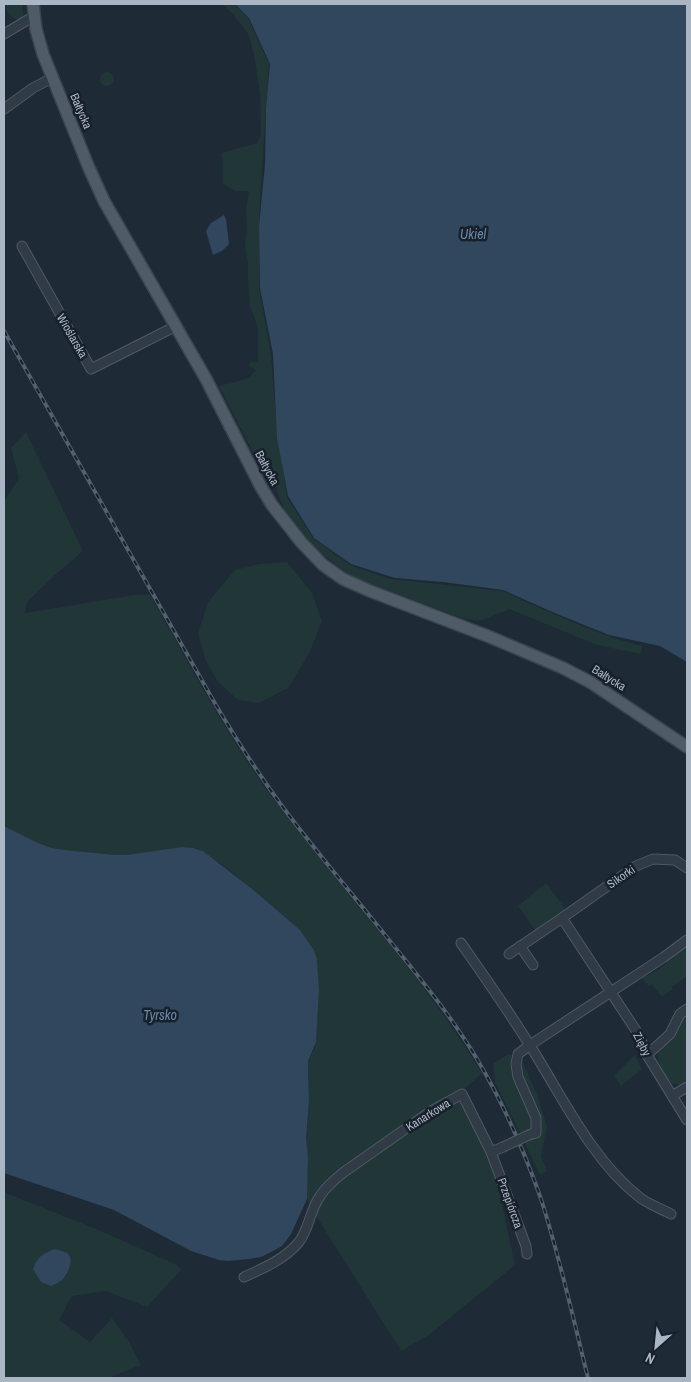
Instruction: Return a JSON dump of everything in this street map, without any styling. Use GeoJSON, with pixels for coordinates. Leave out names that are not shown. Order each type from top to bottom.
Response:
{"type":"FeatureCollection","features":[{"type":"Feature","properties":{"kind":"main road","name":"Bałtycka"},"geometry":{"type":"LineString","coordinates":[[33,4],[40,43],[52,78],[104,201],[206,379],[266,497],[300,542],[334,574],[351,583],[490,637],[563,668],[590,682],[687,747]]}},
{"type":"Feature","properties":{"kind":"street"},"geometry":{"type":"LineString","coordinates":[[4,34],[34,16]]}},
{"type":"Feature","properties":{"kind":"street"},"geometry":{"type":"LineString","coordinates":[[4,109],[33,88],[52,78]]}},
{"type":"Feature","properties":{"kind":"street","name":"Wioślarska"},"geometry":{"type":"LineString","coordinates":[[22,246],[91,369],[176,326]]}},
{"type":"Feature","properties":{"kind":"street","name":"Sikorki"},"geometry":{"type":"LineString","coordinates":[[508,954],[636,866],[653,859],[675,860],[687,868]]}},
{"type":"Feature","properties":{"kind":"street"},"geometry":{"type":"LineString","coordinates":[[562,918],[610,993]]}},
{"type":"Feature","properties":{"kind":"street"},"geometry":{"type":"LineString","coordinates":[[491,1152],[536,1133],[536,1118],[518,1077],[516,1064],[518,1054],[664,958],[687,940]]}},
{"type":"Feature","properties":{"kind":"street"},"geometry":{"type":"LineString","coordinates":[[462,942],[530,1045],[600,1158],[619,1180],[639,1197],[671,1214]]}},
{"type":"Feature","properties":{"kind":"street"},"geometry":{"type":"LineString","coordinates":[[520,946],[533,964]]}},
{"type":"Feature","properties":{"kind":"street","name":"Zięby"},"geometry":{"type":"LineString","coordinates":[[610,993],[638,1035],[647,1055],[687,1120]]}},
{"type":"Feature","properties":{"kind":"street"},"geometry":{"type":"LineString","coordinates":[[647,1055],[670,1034],[680,1014],[687,1008]]}},
{"type":"Feature","properties":{"kind":"street"},"geometry":{"type":"LineString","coordinates":[[672,1096],[687,1086]]}},
{"type":"Feature","properties":{"kind":"street","name":"Kanarkowa"},"geometry":{"type":"LineString","coordinates":[[244,1277],[268,1266],[289,1252],[304,1234],[319,1197],[344,1172],[431,1111],[462,1094],[491,1152]]}},
{"type":"Feature","properties":{"kind":"street","name":"Przepiórcza"},"geometry":{"type":"LineString","coordinates":[[491,1152],[526,1246],[527,1254]]}},
{"type":"Feature","properties":{"kind":"green space"},"geometry":{"type":"Polygon","coordinates":[[[6,4],[22,4],[24,19],[13,18],[7,11],[6,4]]]}},
{"type":"Feature","properties":{"kind":"green space"},"geometry":{"type":"Polygon","coordinates":[[[222,4],[233,4],[248,18],[269,64],[259,214],[259,288],[271,355],[276,418],[287,497],[313,538],[350,565],[372,573],[391,579],[502,591],[613,638],[642,646],[640,654],[597,645],[509,609],[480,621],[462,618],[360,580],[341,569],[316,549],[286,514],[276,486],[271,488],[219,386],[249,378],[256,370],[249,366],[250,361],[258,363],[258,331],[250,307],[245,244],[247,232],[246,207],[249,191],[235,191],[223,184],[221,153],[257,143],[261,134],[260,96],[249,35],[233,14],[222,4]]]}},
{"type":"Feature","properties":{"kind":"green space"},"geometry":{"type":"Polygon","coordinates":[[[104,72],[110,72],[114,79],[110,86],[104,86],[100,82],[100,76],[104,72]]]}},
{"type":"Feature","properties":{"kind":"green space"},"geometry":{"type":"Polygon","coordinates":[[[26,432],[83,551],[27,602],[25,613],[135,595],[150,595],[237,745],[269,793],[422,986],[449,1022],[482,1073],[462,1094],[491,1152],[515,1265],[429,1335],[401,1351],[307,1199],[308,1061],[315,1047],[318,976],[317,959],[314,950],[300,930],[223,865],[198,849],[182,847],[126,855],[65,850],[38,843],[4,826],[4,501],[19,478],[11,448],[26,432]]]}},
{"type":"Feature","properties":{"kind":"green space"},"geometry":{"type":"Polygon","coordinates":[[[287,562],[312,593],[322,621],[309,654],[288,688],[259,703],[238,700],[218,682],[205,659],[198,633],[208,602],[235,570],[259,564],[287,562]]]}},
{"type":"Feature","properties":{"kind":"green space"},"geometry":{"type":"Polygon","coordinates":[[[546,883],[567,911],[536,931],[518,906],[546,883]]]}},
{"type":"Feature","properties":{"kind":"green space"},"geometry":{"type":"Polygon","coordinates":[[[687,947],[687,976],[662,997],[652,984],[648,986],[642,978],[659,969],[687,947]]]}},
{"type":"Feature","properties":{"kind":"green space"},"geometry":{"type":"Polygon","coordinates":[[[687,1012],[687,1084],[683,1086],[672,1084],[660,1066],[658,1053],[668,1042],[687,1012]]]}},
{"type":"Feature","properties":{"kind":"green space"},"geometry":{"type":"Polygon","coordinates":[[[508,1054],[521,1058],[538,1097],[547,1126],[541,1156],[547,1171],[540,1175],[495,1082],[493,1064],[508,1054]]]}},
{"type":"Feature","properties":{"kind":"green space"},"geometry":{"type":"Polygon","coordinates":[[[635,1055],[642,1069],[621,1086],[614,1076],[635,1055]]]}},
{"type":"Feature","properties":{"kind":"green space"},"geometry":{"type":"Polygon","coordinates":[[[4,1193],[101,1231],[177,1265],[181,1270],[147,1307],[106,1291],[72,1296],[59,1320],[90,1342],[112,1318],[129,1342],[141,1365],[108,1378],[4,1378],[4,1193]]]}},
{"type":"Feature","properties":{"kind":"water","name":"Ukiel"},"geometry":{"type":"Polygon","coordinates":[[[235,4],[687,4],[687,662],[660,646],[609,635],[503,590],[395,578],[351,564],[314,538],[288,496],[277,438],[273,354],[260,288],[259,226],[265,165],[266,108],[270,64],[249,18],[235,4]]]}},
{"type":"Feature","properties":{"kind":"water"},"geometry":{"type":"Polygon","coordinates":[[[224,215],[229,244],[222,251],[213,255],[206,231],[211,223],[224,215]]]}},
{"type":"Feature","properties":{"kind":"water","name":"Tyrsko"},"geometry":{"type":"Polygon","coordinates":[[[4,826],[38,843],[65,850],[115,855],[182,847],[203,851],[251,888],[300,930],[314,950],[317,959],[319,991],[316,1042],[308,1061],[307,1199],[291,1234],[282,1246],[261,1257],[228,1261],[219,1260],[191,1251],[114,1210],[4,1173],[4,826]]]}},
{"type":"Feature","properties":{"kind":"water"},"geometry":{"type":"Polygon","coordinates":[[[55,1249],[67,1253],[71,1263],[60,1282],[51,1286],[41,1282],[33,1269],[36,1261],[41,1256],[55,1249]]]}},
{"type":"Feature","properties":{"kind":"railway"},"geometry":{"type":"LineString","coordinates":[[4,331],[213,700],[246,754],[304,835],[440,1005],[487,1076],[512,1127],[541,1199],[588,1378]]}}]}
